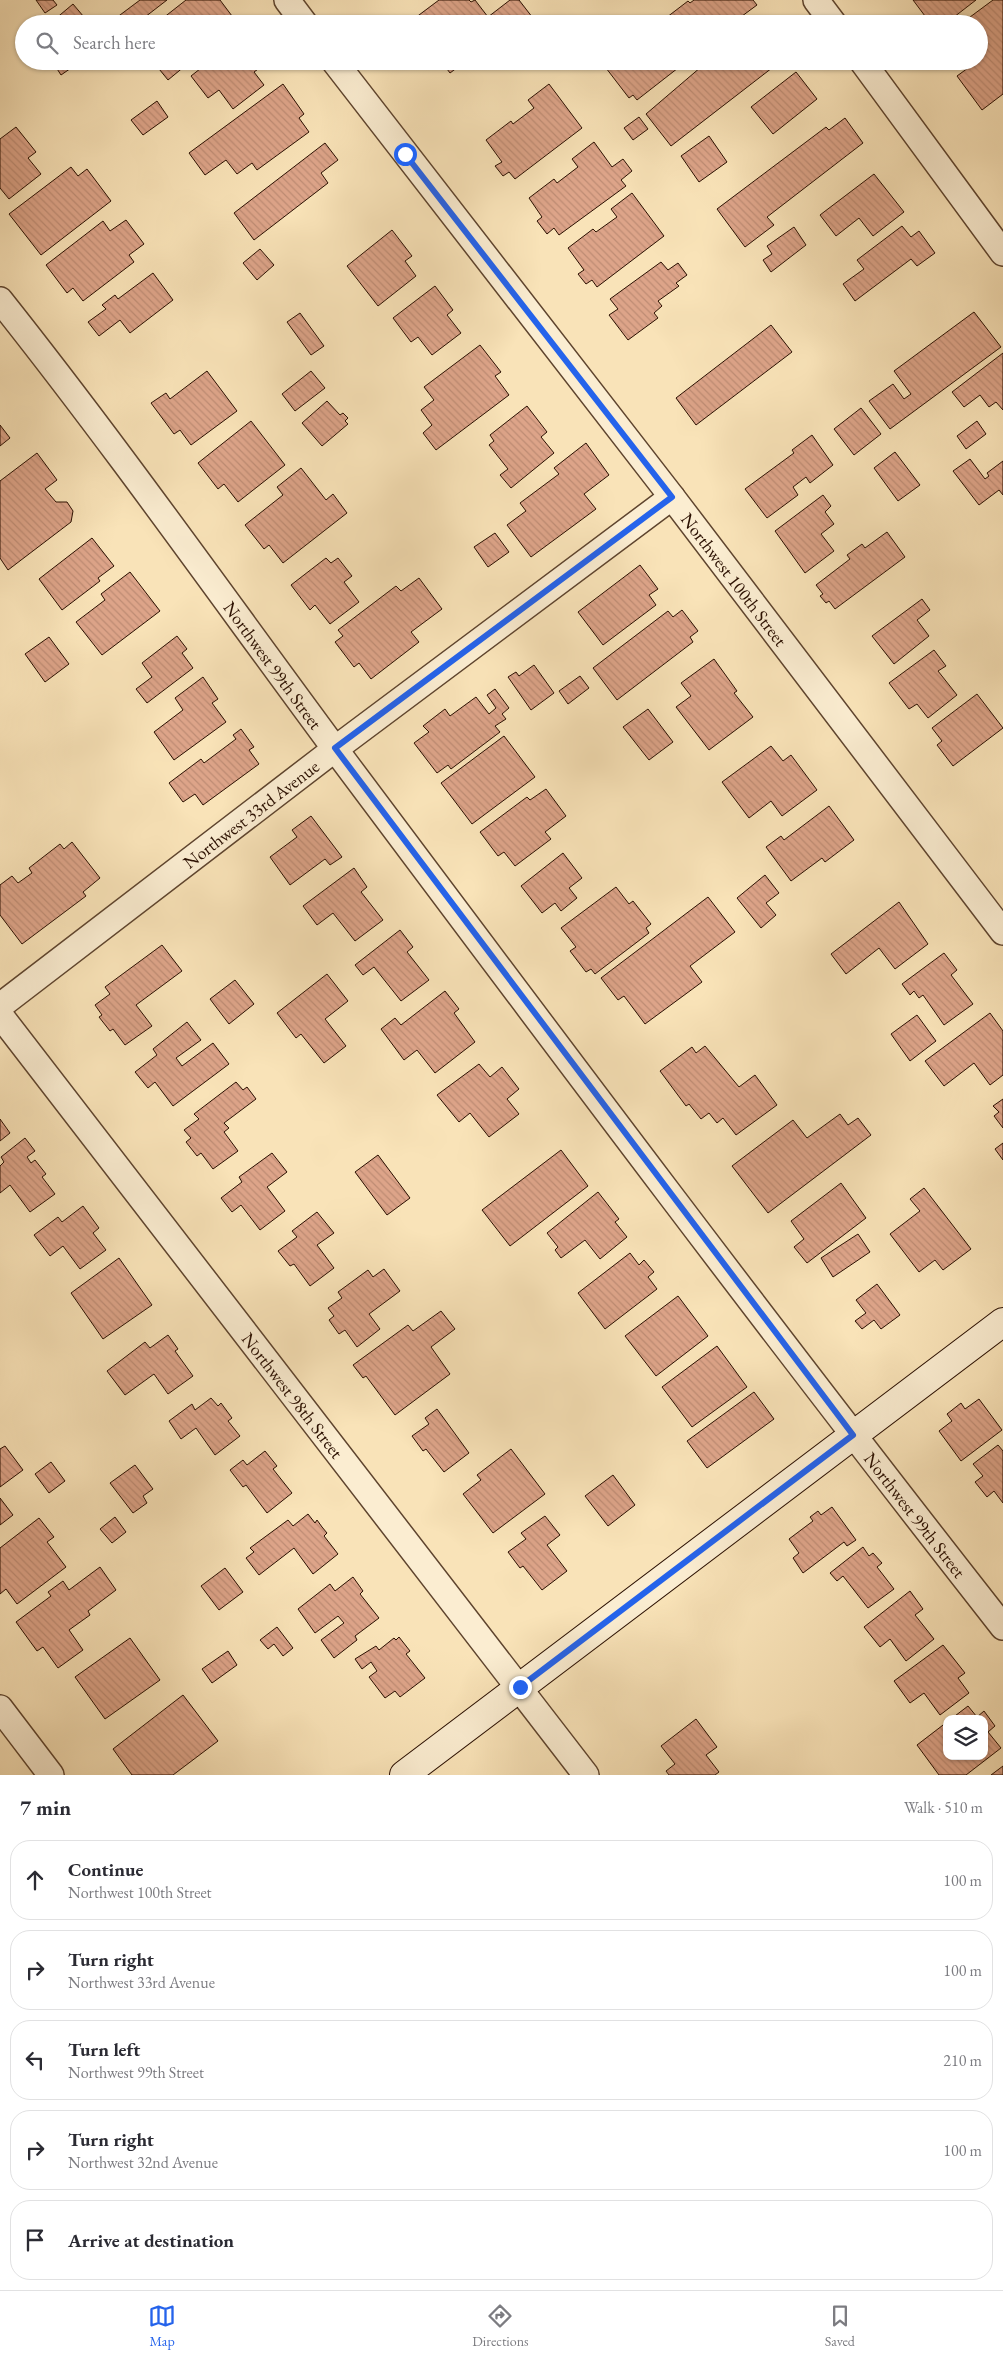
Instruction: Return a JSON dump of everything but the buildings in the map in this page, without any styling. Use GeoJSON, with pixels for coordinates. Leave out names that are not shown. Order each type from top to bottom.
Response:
{"type":"FeatureCollection","features":[{"type":"Feature","properties":{"kind":"main road"},"geometry":{"type":"LineString","coordinates":[[404,1775],[1003,1322]]}},
{"type":"Feature","properties":{"kind":"street"},"geometry":{"type":"LineString","coordinates":[[287,0],[298,15]]}},
{"type":"Feature","properties":{"kind":"street"},"geometry":{"type":"LineString","coordinates":[[816,0],[827,15]]}},
{"type":"Feature","properties":{"kind":"street","name":"Northwest 100th Street"},"geometry":{"type":"LineString","coordinates":[[341,70],[672,497],[1003,932]]}},
{"type":"Feature","properties":{"kind":"street"},"geometry":{"type":"LineString","coordinates":[[869,70],[1003,253]]}},
{"type":"Feature","properties":{"kind":"street","name":"Northwest 99th Street"},"geometry":{"type":"LineString","coordinates":[[0,300],[66,383],[335,748],[853,1435],[1003,1627]]}},
{"type":"Feature","properties":{"kind":"street","name":"Northwest 33rd Avenue"},"geometry":{"type":"LineString","coordinates":[[0,1006],[335,748],[672,497]]}},
{"type":"Feature","properties":{"kind":"street","name":"Northwest 98th Street"},"geometry":{"type":"LineString","coordinates":[[0,1015],[586,1775]]}},
{"type":"Feature","properties":{"kind":"street"},"geometry":{"type":"LineString","coordinates":[[0,1708],[51,1775]]}},
{"type":"Feature","properties":{"kind":"route"},"geometry":{"type":"LineString","coordinates":[[405,154],[672,497],[335,748],[853,1435],[520,1687]]}}]}
